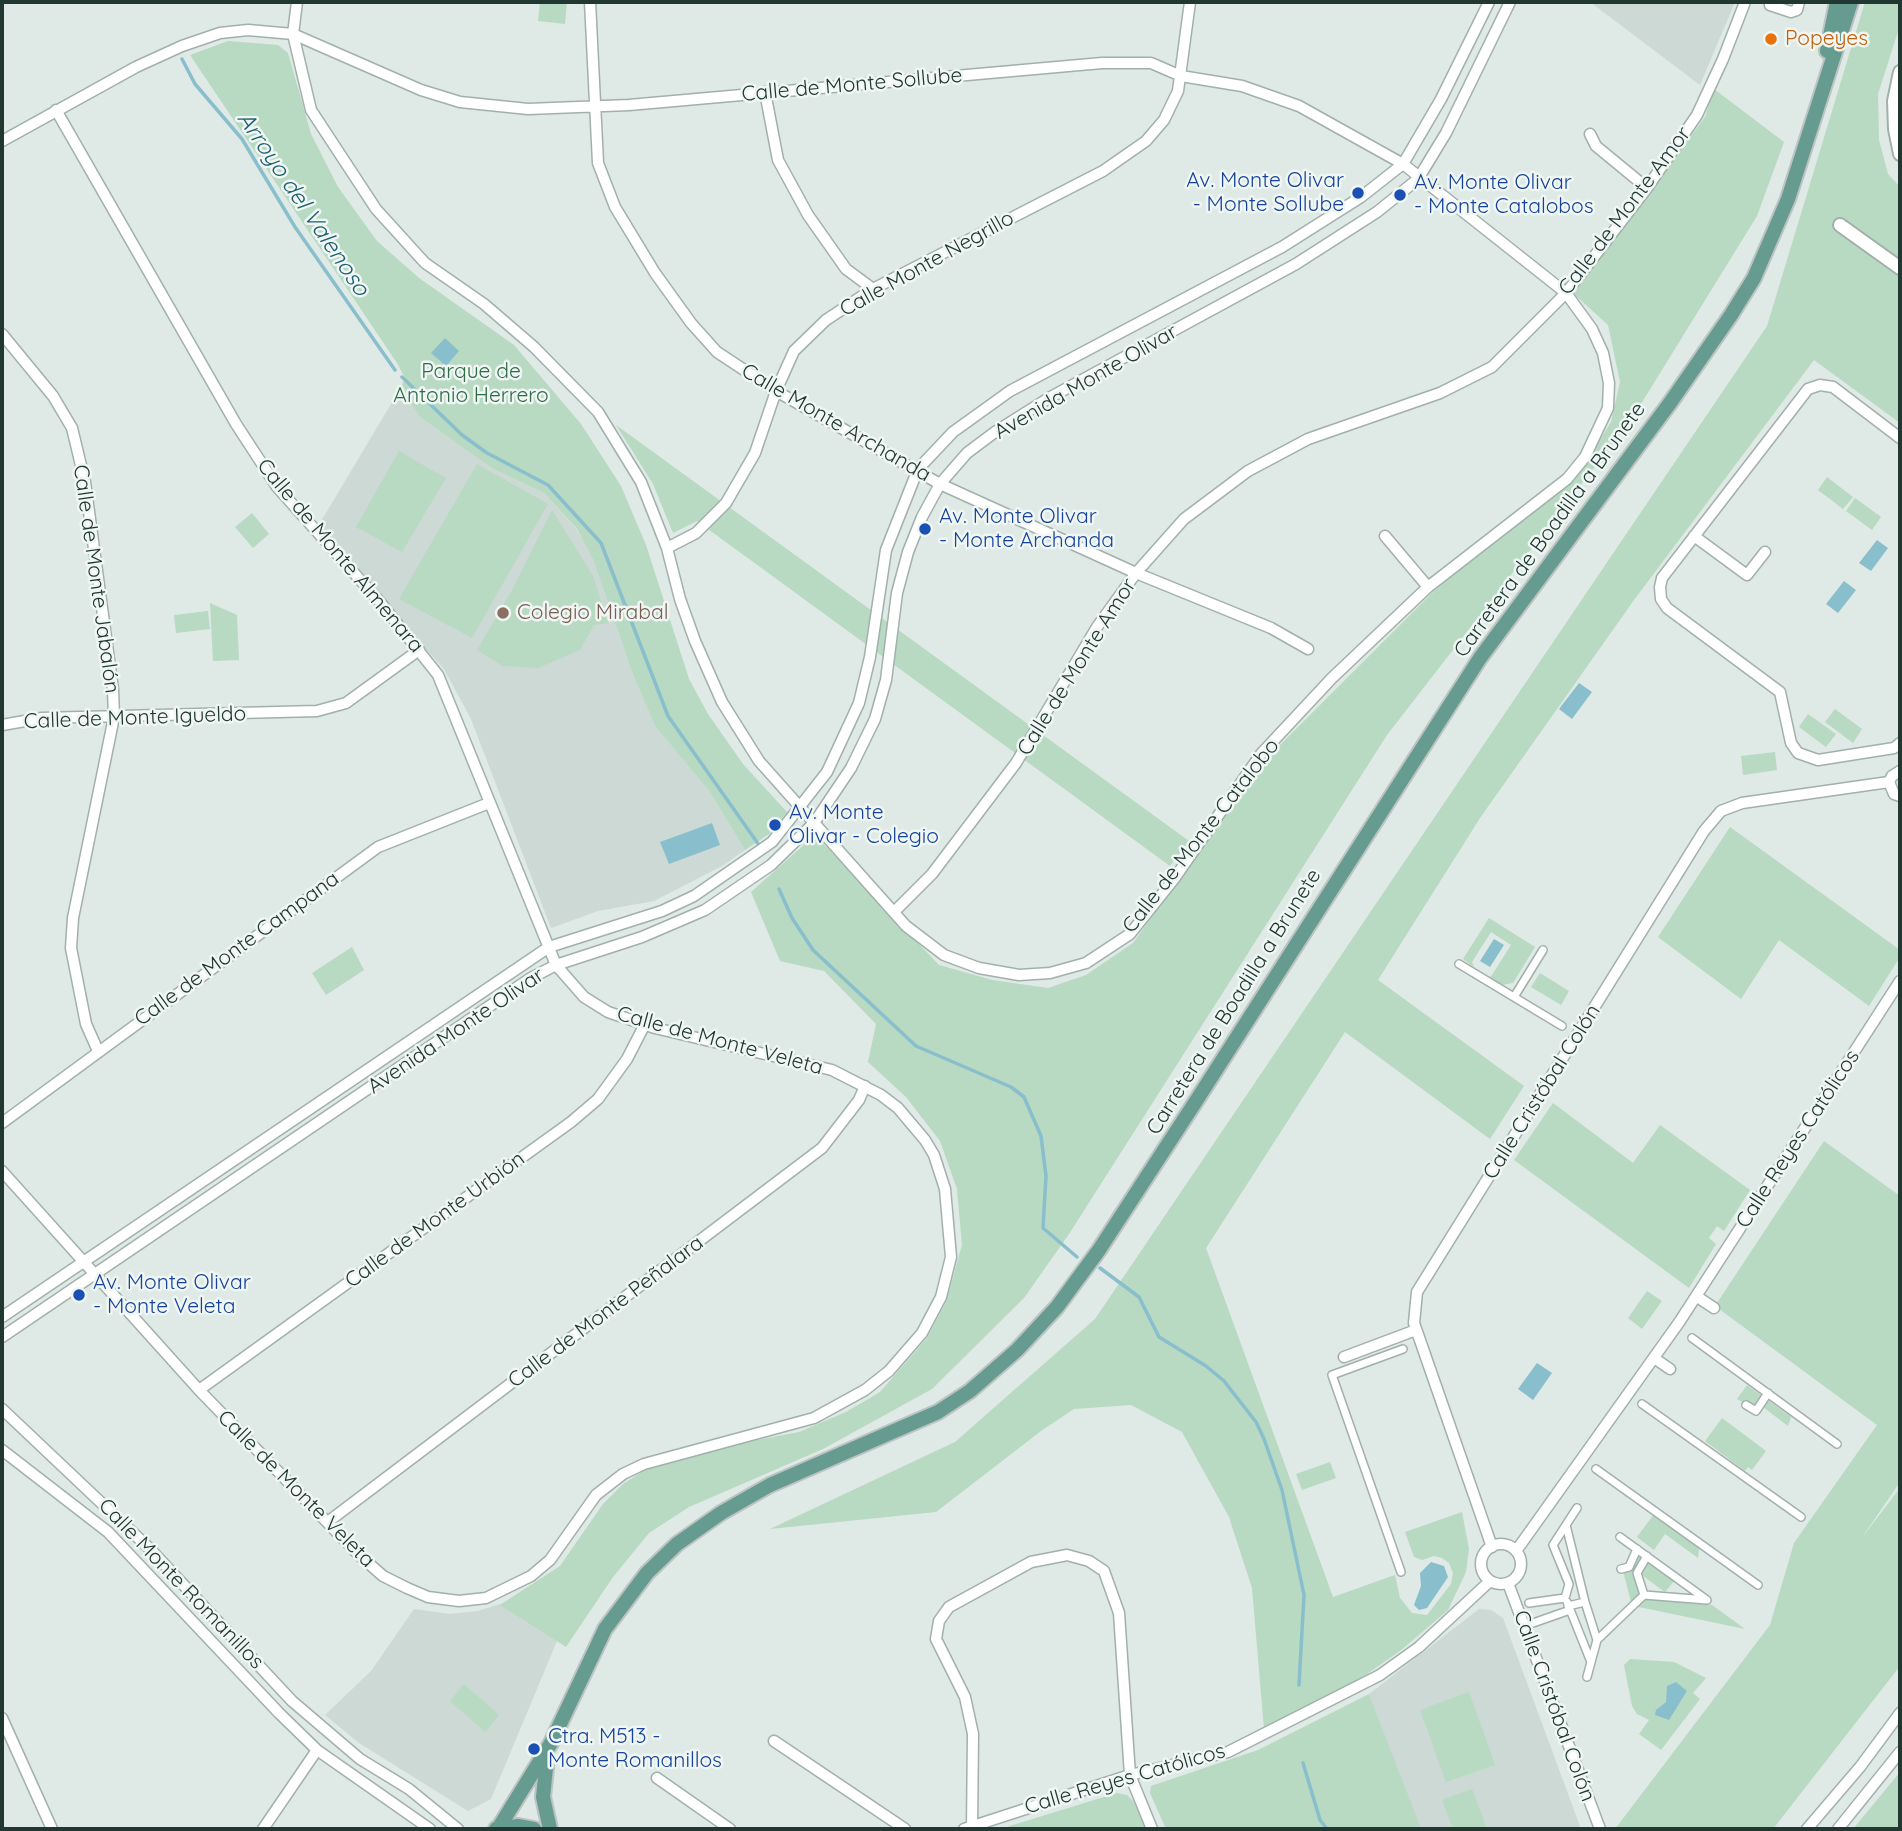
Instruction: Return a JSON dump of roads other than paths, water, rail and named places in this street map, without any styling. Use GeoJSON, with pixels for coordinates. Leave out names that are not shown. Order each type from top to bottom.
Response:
{"type":"FeatureCollection","features":[{"type":"Feature","properties":{"kind":"main road","name":"Carretera de Boadilla a Brunete"},"geometry":{"type":"LineString","coordinates":[[1808,135],[1837,2]]}},
{"type":"Feature","properties":{"kind":"main road","name":"Carretera de Boadilla a Brunete"},"geometry":{"type":"LineString","coordinates":[[497,1829],[551,1743],[605,1629],[648,1573],[677,1544],[720,1513],[770,1485],[938,1412],[970,1391],[1017,1350],[1057,1307],[1099,1250],[1198,1098],[1466,679],[1731,316],[1770,243],[1851,2]]}},
{"type":"Feature","properties":{"kind":"main road","name":"Carretera de Boadilla a Brunete"},"geometry":{"type":"LineString","coordinates":[[551,1743],[543,1776],[543,1797],[551,1829]]}},
{"type":"Feature","properties":{"kind":"main road"},"geometry":{"type":"LineString","coordinates":[[497,1829],[518,1826],[534,1829]]}},
{"type":"Feature","properties":{"kind":"street"},"geometry":{"type":"LineString","coordinates":[[293,34],[297,2]]}},
{"type":"Feature","properties":{"kind":"street","name":"Calle Monte Archanda"},"geometry":{"type":"LineString","coordinates":[[590,2],[598,163],[615,208],[654,273],[691,323],[717,352],[776,391],[918,469],[940,484],[1136,573],[1271,628],[1308,649]]}},
{"type":"Feature","properties":{"kind":"street","name":"Calle Monte Negrillo"},"geometry":{"type":"LineString","coordinates":[[667,548],[696,533],[726,503],[755,453],[776,391],[794,351],[826,320],[873,289],[1103,171],[1146,141],[1164,120],[1178,91],[1190,2]]}},
{"type":"Feature","properties":{"kind":"street","name":"Avenida Monte Olivar"},"geometry":{"type":"LineString","coordinates":[[2,1317],[549,947],[662,911],[694,896],[772,842],[827,772],[859,703],[870,657],[887,550],[918,469],[953,432],[1010,391],[1282,247],[1361,197],[1403,164],[1441,99],[1489,2]]}},
{"type":"Feature","properties":{"kind":"street","name":"Avenida Monte Olivar"},"geometry":{"type":"LineString","coordinates":[[2,1337],[531,978],[556,965],[642,937],[705,910],[771,865],[814,823],[851,768],[875,719],[886,680],[897,593],[908,552],[940,484],[967,453],[1049,398],[1296,264],[1377,212],[1418,179],[1446,133],[1510,2]]}},
{"type":"Feature","properties":{"kind":"street","name":"Calle de Monte Amor"},"geometry":{"type":"LineString","coordinates":[[894,912],[932,874],[1016,764],[1097,627],[1136,573],[1184,520],[1248,471],[1308,439],[1440,393],[1492,367],[1566,293],[1647,188],[1697,115],[1745,2]]}},
{"type":"Feature","properties":{"kind":"street"},"geometry":{"type":"LineString","coordinates":[[1770,2],[1770,5],[1791,12],[1797,10],[1799,2]]}},
{"type":"Feature","properties":{"kind":"street","name":"Calle de Monte Sollube"},"geometry":{"type":"LineString","coordinates":[[2,141],[136,66],[220,33],[248,30],[293,34],[421,90],[460,102],[527,109],[594,106],[1102,64],[1151,63],[1181,76],[1242,86],[1299,106],[1403,164]]}},
{"type":"Feature","properties":{"kind":"street","name":"Calle de Monte Catalobo"},"geometry":{"type":"LineString","coordinates":[[293,34],[311,110],[362,189],[425,263],[484,304],[524,339],[598,412],[641,482],[667,548],[680,599],[722,702],[759,761],[894,912],[944,955],[979,968],[1019,975],[1050,973],[1086,963],[1130,934],[1174,879],[1261,754],[1332,678],[1428,587],[1567,479],[1586,457],[1598,434],[1608,408],[1609,383],[1603,353],[1592,329],[1558,284],[1418,179],[1403,164]]}},
{"type":"Feature","properties":{"kind":"street"},"geometry":{"type":"LineString","coordinates":[[1900,72],[1894,101],[1895,129],[1900,154]]}},
{"type":"Feature","properties":{"kind":"street"},"geometry":{"type":"LineString","coordinates":[[765,92],[778,160],[808,215],[846,269],[873,289]]}},
{"type":"Feature","properties":{"kind":"street","name":"Calle de Monte Almenara"},"geometry":{"type":"LineString","coordinates":[[56,110],[236,424],[276,487],[438,675],[549,947]]}},
{"type":"Feature","properties":{"kind":"street"},"geometry":{"type":"LineString","coordinates":[[1590,134],[1596,146],[1647,188]]}},
{"type":"Feature","properties":{"kind":"street"},"geometry":{"type":"LineString","coordinates":[[1840,225],[1900,268]]}},
{"type":"Feature","properties":{"kind":"street","name":"Calle de Monte Jabalón"},"geometry":{"type":"LineString","coordinates":[[2,334],[53,396],[72,428],[85,482],[113,688],[114,717],[73,918],[71,948],[86,1024],[98,1051]]}},
{"type":"Feature","properties":{"kind":"street"},"geometry":{"type":"LineString","coordinates":[[1900,438],[1833,387],[1820,385],[1808,389],[1662,578],[1661,599],[1667,608],[1780,692],[1791,743],[1798,753],[1818,760],[1894,748],[1900,743]]}},
{"type":"Feature","properties":{"kind":"street"},"geometry":{"type":"LineString","coordinates":[[1385,536],[1428,587]]}},
{"type":"Feature","properties":{"kind":"street"},"geometry":{"type":"LineString","coordinates":[[1694,536],[1747,575],[1765,552]]}},
{"type":"Feature","properties":{"kind":"street","name":"Calle de Monte Igueldo"},"geometry":{"type":"LineString","coordinates":[[2,725],[42,718],[317,711],[346,704],[419,650]]}},
{"type":"Feature","properties":{"kind":"street"},"geometry":{"type":"LineString","coordinates":[[1900,771],[1892,776],[1889,782],[1890,789],[1900,796]]}},
{"type":"Feature","properties":{"kind":"street","name":"Calle Cristóbal Colón"},"geometry":{"type":"LineString","coordinates":[[1492,1547],[1413,1323],[1417,1292],[1704,831],[1721,811],[1742,803],[1889,782]]}},
{"type":"Feature","properties":{"kind":"street","name":"Calle de Monte Campana"},"geometry":{"type":"LineString","coordinates":[[2,1122],[378,847],[489,803]]}},
{"type":"Feature","properties":{"kind":"street","name":"Calle de Monte Veleta"},"geometry":{"type":"LineString","coordinates":[[2,1171],[199,1390],[383,1576],[407,1588],[439,1598],[459,1601],[486,1598],[531,1576],[550,1560],[596,1495],[623,1474],[644,1464],[814,1418],[865,1390],[889,1371],[922,1334],[941,1297],[951,1257],[945,1189],[934,1156],[925,1140],[898,1108],[865,1086],[832,1070],[644,1026],[608,1013],[583,997],[556,965],[549,947]]}},
{"type":"Feature","properties":{"kind":"street"},"geometry":{"type":"LineString","coordinates":[[1514,997],[1544,950]]}},
{"type":"Feature","properties":{"kind":"street"},"geometry":{"type":"LineString","coordinates":[[1459,964],[1562,1026]]}},
{"type":"Feature","properties":{"kind":"street","name":"Calle Reyes Católicos"},"geometry":{"type":"LineString","coordinates":[[1516,1551],[1696,1296],[1900,981]]}},
{"type":"Feature","properties":{"kind":"street","name":"Calle de Monte Urbión"},"geometry":{"type":"LineString","coordinates":[[199,1390],[571,1122],[598,1099],[627,1059],[644,1026]]}},
{"type":"Feature","properties":{"kind":"street","name":"Calle de Monte Peñalara"},"geometry":{"type":"LineString","coordinates":[[329,1521],[822,1148],[854,1108],[865,1086]]}},
{"type":"Feature","properties":{"kind":"street"},"geometry":{"type":"LineString","coordinates":[[331,1094],[341,1108]]}},
{"type":"Feature","properties":{"kind":"street"},"geometry":{"type":"LineString","coordinates":[[307,1110],[317,1124]]}},
{"type":"Feature","properties":{"kind":"street"},"geometry":{"type":"LineString","coordinates":[[1696,1296],[1714,1308]]}},
{"type":"Feature","properties":{"kind":"street"},"geometry":{"type":"LineString","coordinates":[[1345,1357],[1416,1330]]}},
{"type":"Feature","properties":{"kind":"street"},"geometry":{"type":"LineString","coordinates":[[1692,1338],[1837,1444]]}},
{"type":"Feature","properties":{"kind":"street"},"geometry":{"type":"LineString","coordinates":[[1401,1572],[1332,1376],[1403,1349]]}},
{"type":"Feature","properties":{"kind":"street"},"geometry":{"type":"LineString","coordinates":[[1654,1358],[1670,1369]]}},
{"type":"Feature","properties":{"kind":"street"},"geometry":{"type":"LineString","coordinates":[[1746,1405],[1756,1411],[1768,1394]]}},
{"type":"Feature","properties":{"kind":"street"},"geometry":{"type":"LineString","coordinates":[[1643,1404],[1801,1517]]}},
{"type":"Feature","properties":{"kind":"street","name":"Calle Monte Romanillos"},"geometry":{"type":"LineString","coordinates":[[2,1409],[141,1539],[309,1716],[360,1759],[409,1789],[458,1829]]}},
{"type":"Feature","properties":{"kind":"street","name":"Calle Monte Romanillos"},"geometry":{"type":"LineString","coordinates":[[2,1451],[108,1532],[317,1749],[430,1829]]}},
{"type":"Feature","properties":{"kind":"street"},"geometry":{"type":"LineString","coordinates":[[1596,1469],[1758,1585]]}},
{"type":"Feature","properties":{"kind":"street"},"geometry":{"type":"LineString","coordinates":[[1577,1508],[1553,1545],[1569,1584],[1568,1605],[1591,1662]]}},
{"type":"Feature","properties":{"kind":"street"},"geometry":{"type":"LineString","coordinates":[[1566,1525],[1597,1640]]}},
{"type":"Feature","properties":{"kind":"street"},"geometry":{"type":"LineString","coordinates":[[1587,1677],[1597,1640],[1644,1595],[1707,1600],[1620,1536]]}},
{"type":"Feature","properties":{"kind":"street"},"geometry":{"type":"LineString","coordinates":[[1505,1545],[1516,1551],[1520,1569],[1508,1583],[1490,1581],[1481,1563],[1492,1547],[1505,1545]]}},
{"type":"Feature","properties":{"kind":"street"},"geometry":{"type":"LineString","coordinates":[[1622,1569],[1629,1567],[1637,1549]]}},
{"type":"Feature","properties":{"kind":"street"},"geometry":{"type":"LineString","coordinates":[[969,1829],[973,1734],[965,1697],[936,1639],[939,1622],[948,1607],[1031,1562],[1067,1555],[1089,1561],[1104,1572],[1119,1613],[1130,1775],[1152,1829]]}},
{"type":"Feature","properties":{"kind":"street"},"geometry":{"type":"LineString","coordinates":[[1644,1595],[1637,1573],[1647,1556]]}},
{"type":"Feature","properties":{"kind":"street","name":"Calle Reyes Católicos"},"geometry":{"type":"LineString","coordinates":[[969,1829],[1130,1775],[1228,1752],[1354,1690],[1419,1647],[1490,1581]]}},
{"type":"Feature","properties":{"kind":"street","name":"Calle Cristóbal Colón"},"geometry":{"type":"LineString","coordinates":[[1508,1583],[1600,1829]]}},
{"type":"Feature","properties":{"kind":"street"},"geometry":{"type":"LineString","coordinates":[[1529,1603],[1568,1605],[1585,1602]]}},
{"type":"Feature","properties":{"kind":"street"},"geometry":{"type":"LineString","coordinates":[[1533,1623],[1568,1605]]}},
{"type":"Feature","properties":{"kind":"street"},"geometry":{"type":"LineString","coordinates":[[1807,1829],[1860,1768],[1900,1713]]}},
{"type":"Feature","properties":{"kind":"street"},"geometry":{"type":"LineString","coordinates":[[293,1727],[301,1717],[309,1716]]}},
{"type":"Feature","properties":{"kind":"street"},"geometry":{"type":"LineString","coordinates":[[2,1718],[52,1829]]}},
{"type":"Feature","properties":{"kind":"street"},"geometry":{"type":"LineString","coordinates":[[774,1741],[905,1829]]}},
{"type":"Feature","properties":{"kind":"street"},"geometry":{"type":"LineString","coordinates":[[262,1829],[317,1749]]}},
{"type":"Feature","properties":{"kind":"street"},"geometry":{"type":"LineString","coordinates":[[1838,1829],[1900,1752]]}},
{"type":"Feature","properties":{"kind":"street"},"geometry":{"type":"LineString","coordinates":[[350,1774],[360,1769],[360,1759]]}},
{"type":"Feature","properties":{"kind":"street"},"geometry":{"type":"LineString","coordinates":[[657,1778],[730,1829]]}},
{"type":"Feature","properties":{"kind":"water"},"geometry":{"type":"Polygon","coordinates":[[[445,338],[459,351],[446,366],[431,353],[445,338]]]}},
{"type":"Feature","properties":{"kind":"water"},"geometry":{"type":"Polygon","coordinates":[[[1877,540],[1888,548],[1871,571],[1859,563],[1877,540]]]}},
{"type":"Feature","properties":{"kind":"water"},"geometry":{"type":"Polygon","coordinates":[[[1844,581],[1856,590],[1838,613],[1826,604],[1844,581]]]}},
{"type":"Feature","properties":{"kind":"water"},"geometry":{"type":"Polygon","coordinates":[[[1579,683],[1592,692],[1572,719],[1559,709],[1579,683]]]}},
{"type":"Feature","properties":{"kind":"water"},"geometry":{"type":"Polygon","coordinates":[[[712,823],[720,845],[669,864],[660,842],[712,823]]]}},
{"type":"Feature","properties":{"kind":"water"},"geometry":{"type":"Polygon","coordinates":[[[1494,939],[1504,945],[1490,967],[1480,961],[1494,939]]]}},
{"type":"Feature","properties":{"kind":"water"},"geometry":{"type":"Polygon","coordinates":[[[1537,1363],[1552,1373],[1533,1400],[1518,1389],[1537,1363]]]}},
{"type":"Feature","properties":{"kind":"water"},"geometry":{"type":"Polygon","coordinates":[[[1431,1562],[1444,1566],[1448,1577],[1427,1608],[1419,1610],[1414,1605],[1421,1586],[1420,1573],[1431,1562]]]}},
{"type":"Feature","properties":{"kind":"water"},"geometry":{"type":"Polygon","coordinates":[[[1676,1682],[1687,1691],[1669,1720],[1655,1715],[1656,1710],[1666,1702],[1667,1686],[1676,1682]]]}},
{"type":"Feature","properties":{"kind":"waterway","name":"Arroyo del Valenoso"},"geometry":{"type":"LineString","coordinates":[[182,59],[195,84],[242,139],[295,227],[395,370]]}},
{"type":"Feature","properties":{"kind":"waterway","name":"Arroyo del Valenoso"},"geometry":{"type":"LineString","coordinates":[[402,377],[462,435],[487,453],[548,485],[601,543],[668,716],[759,845]]}},
{"type":"Feature","properties":{"kind":"waterway","name":"Arroyo del Valenoso"},"geometry":{"type":"LineString","coordinates":[[779,889],[792,918],[813,950],[916,1046],[1011,1087],[1024,1097],[1041,1136],[1046,1176],[1043,1228],[1077,1257]]}},
{"type":"Feature","properties":{"kind":"waterway","name":"Arroyo del Valenoso"},"geometry":{"type":"LineString","coordinates":[[1100,1268],[1139,1297],[1159,1337],[1206,1366],[1224,1381],[1256,1422],[1282,1490],[1304,1595],[1299,1685]]}},
{"type":"Feature","properties":{"kind":"waterway","name":"Arroyo del Valenoso"},"geometry":{"type":"LineString","coordinates":[[1303,1763],[1320,1820],[1327,1829]]}},
{"type":"Feature","properties":{"kind":"place","name":"Popeyes"},"geometry":{"type":"Point","coordinates":[1771,39]}},
{"type":"Feature","properties":{"kind":"place","name":"Av. Monte Olivar - Monte Sollube"},"geometry":{"type":"Point","coordinates":[1358,193]}},
{"type":"Feature","properties":{"kind":"place","name":"Av. Monte Olivar - Monte Catalobos"},"geometry":{"type":"Point","coordinates":[1400,195]}},
{"type":"Feature","properties":{"kind":"place","name":"Av. Monte Olivar - Monte Archanda"},"geometry":{"type":"Point","coordinates":[925,529]}},
{"type":"Feature","properties":{"kind":"place","name":"Colegio Mirabal"},"geometry":{"type":"Point","coordinates":[503,613]}},
{"type":"Feature","properties":{"kind":"place","name":"Av. Monte Olivar - Colegio"},"geometry":{"type":"Point","coordinates":[775,825]}},
{"type":"Feature","properties":{"kind":"place","name":"Av. Monte Olivar - Monte Veleta"},"geometry":{"type":"Point","coordinates":[79,1295]}},
{"type":"Feature","properties":{"kind":"place","name":"Ctra. M513 - Monte Romanillos"},"geometry":{"type":"Point","coordinates":[534,1749]}},
{"type":"Feature","properties":{"kind":"park label","name":"Parque de Antonio Herrero"},"geometry":{"type":"Point","coordinates":[471,384]}}]}
